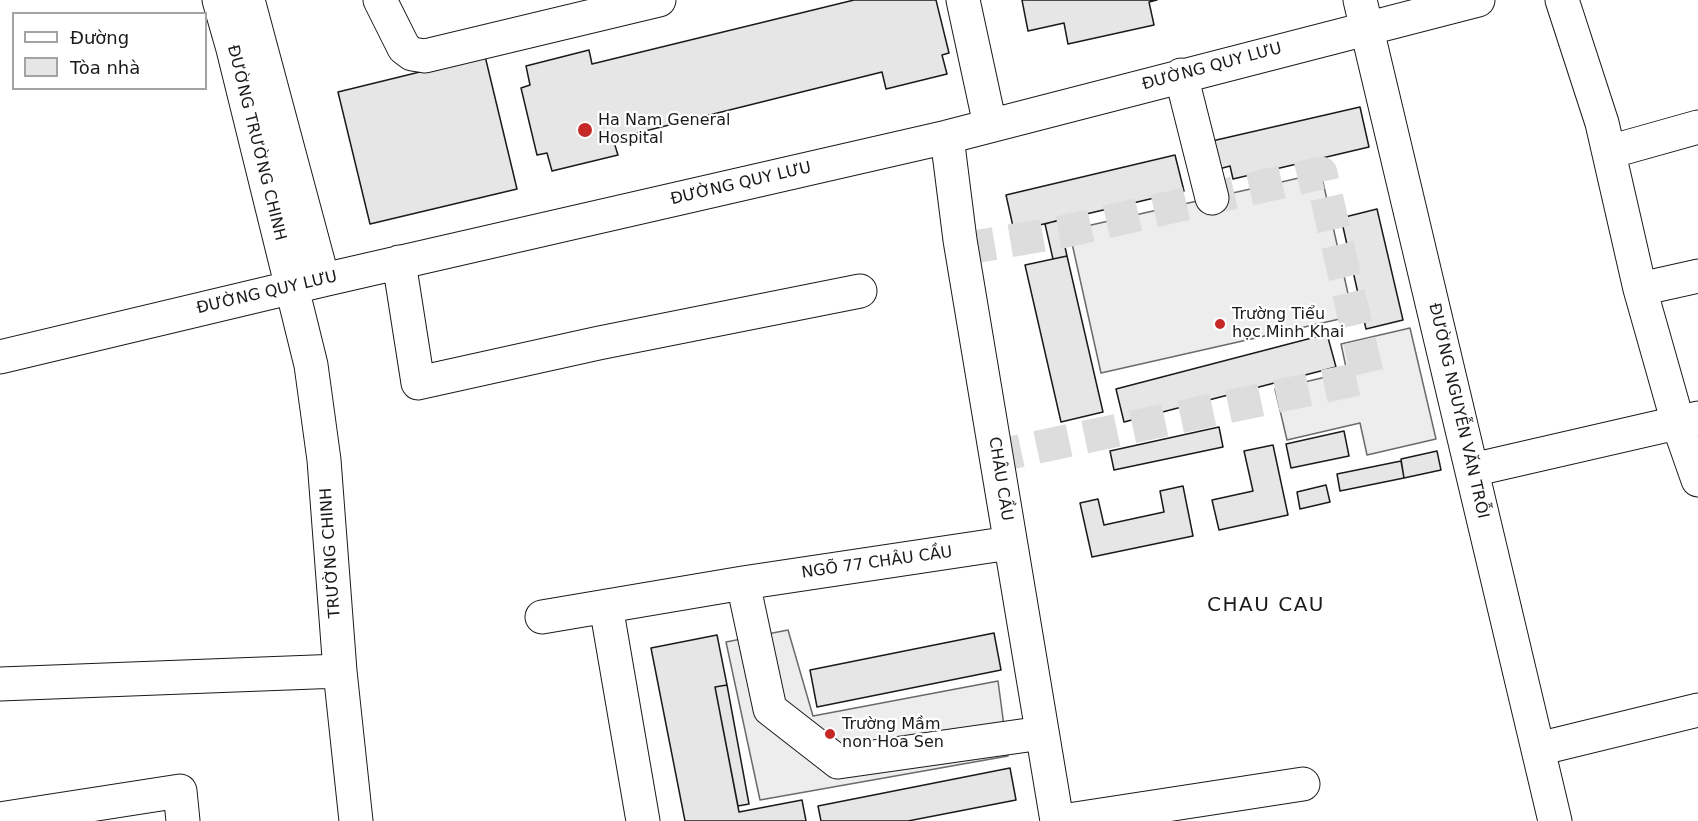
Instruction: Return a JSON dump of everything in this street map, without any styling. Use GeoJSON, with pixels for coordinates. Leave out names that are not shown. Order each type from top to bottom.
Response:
{"type":"FeatureCollection","features":[{"type":"Feature","properties":{"kind":"street","name":"ĐƯỜNG TRƯỜNG CHINH"},"geometry":{"type":"LineString","coordinates":[[219,0],[323,280]]}},
{"type":"Feature","properties":{"kind":"street","name":"ĐƯỜNG TRƯỜNG CHINH"},"geometry":{"type":"LineString","coordinates":[[248,0],[291,287]]}},
{"type":"Feature","properties":{"kind":"street"},"geometry":{"type":"LineString","coordinates":[[380,0],[404,48],[412,54],[425,56],[659,0]]}},
{"type":"Feature","properties":{"kind":"street"},"geometry":{"type":"LineString","coordinates":[[963,0],[990,125]]}},
{"type":"Feature","properties":{"kind":"street","name":"ĐƯỜNG QUY LƯU"},"geometry":{"type":"LineString","coordinates":[[0,357],[291,287],[947,137],[1181,75],[1363,14],[1478,0]]}},
{"type":"Feature","properties":{"kind":"street"},"geometry":{"type":"LineString","coordinates":[[1562,0],[1602,123],[1640,289],[1688,421],[1698,480]]}},
{"type":"Feature","properties":{"kind":"street","name":"ĐƯỜNG NGUYỄN VĂN TRỖI"},"geometry":{"type":"LineString","coordinates":[[1363,14],[1556,821]]}},
{"type":"Feature","properties":{"kind":"street"},"geometry":{"type":"LineString","coordinates":[[1181,75],[1212,198]]}},
{"type":"Feature","properties":{"kind":"street"},"geometry":{"type":"LineString","coordinates":[[1609,152],[1698,127]]}},
{"type":"Feature","properties":{"kind":"street","name":"CHÂU CẦU"},"geometry":{"type":"LineString","coordinates":[[947,137],[960,240],[1057,821]]}},
{"type":"Feature","properties":{"kind":"street"},"geometry":{"type":"LineString","coordinates":[[399,262],[418,383],[610,341],[860,291]]}},
{"type":"Feature","properties":{"kind":"street"},"geometry":{"type":"LineString","coordinates":[[1640,289],[1698,276]]}},
{"type":"Feature","properties":{"kind":"street","name":"TRƯỜNG CHINH"},"geometry":{"type":"LineString","coordinates":[[291,287],[311,365],[324,460],[340,671],[356,821]]}},
{"type":"Feature","properties":{"kind":"street"},"geometry":{"type":"LineString","coordinates":[[1472,470],[1688,421]]}},
{"type":"Feature","properties":{"kind":"street","name":"NGÕ 77 CHÂU CẦU"},"geometry":{"type":"LineString","coordinates":[[542,617],[743,583],[1010,543]]}},
{"type":"Feature","properties":{"kind":"street"},"geometry":{"type":"LineString","coordinates":[[743,583],[770,709],[838,762],[1042,733]]}},
{"type":"Feature","properties":{"kind":"street"},"geometry":{"type":"LineString","coordinates":[[606,606],[643,821]]}},
{"type":"Feature","properties":{"kind":"street"},"geometry":{"type":"LineString","coordinates":[[0,684],[340,671]]}},
{"type":"Feature","properties":{"kind":"street"},"geometry":{"type":"LineString","coordinates":[[1538,749],[1698,710]]}},
{"type":"Feature","properties":{"kind":"street"},"geometry":{"type":"LineString","coordinates":[[1062,821],[1303,784]]}},
{"type":"Feature","properties":{"kind":"street"},"geometry":{"type":"LineString","coordinates":[[0,819],[181,806]]}},
{"type":"Feature","properties":{"kind":"shaded area"},"geometry":{"type":"Polygon","coordinates":[[[1321,173],[1353,316],[1101,373],[1069,230],[1321,173]]]}},
{"type":"Feature","properties":{"kind":"shaded area"},"geometry":{"type":"Polygon","coordinates":[[[1410,328],[1436,439],[1367,455],[1360,423],[1287,440],[1275,389],[1347,372],[1341,344],[1410,328]]]}},
{"type":"Feature","properties":{"kind":"shaded area"},"geometry":{"type":"Polygon","coordinates":[[[788,630],[813,716],[998,681],[1008,756],[760,800],[726,642],[788,630]]]}},
{"type":"Feature","properties":{"kind":"building"},"geometry":{"type":"Polygon","coordinates":[[[854,0],[936,0],[949,53],[942,55],[947,74],[886,89],[882,72],[613,139],[618,155],[552,171],[547,153],[537,155],[521,88],[530,85],[526,66],[589,50],[592,64],[854,0]]]}},
{"type":"Feature","properties":{"kind":"building"},"geometry":{"type":"Polygon","coordinates":[[[1022,0],[1157,0],[1149,2],[1154,25],[1068,44],[1064,23],[1028,31],[1022,0]]]}},
{"type":"Feature","properties":{"kind":"building"},"geometry":{"type":"Polygon","coordinates":[[[485,56],[517,189],[370,224],[338,92],[485,56]]]}},
{"type":"Feature","properties":{"kind":"building"},"geometry":{"type":"Polygon","coordinates":[[[1360,107],[1369,147],[1233,179],[1230,166],[1219,169],[1212,141],[1360,107]]]}},
{"type":"Feature","properties":{"kind":"building"},"geometry":{"type":"Polygon","coordinates":[[[1175,155],[1184,191],[1014,231],[1006,195],[1175,155]]]}},
{"type":"Feature","properties":{"kind":"building"},"geometry":{"type":"Polygon","coordinates":[[[1377,209],[1403,320],[1366,329],[1341,218],[1377,209]]]}},
{"type":"Feature","properties":{"kind":"building"},"geometry":{"type":"Polygon","coordinates":[[[1059,220],[1067,256],[1053,259],[1045,224],[1059,220]]]}},
{"type":"Feature","properties":{"kind":"building"},"geometry":{"type":"Polygon","coordinates":[[[1067,256],[1103,412],[1061,422],[1025,265],[1067,256]]]}},
{"type":"Feature","properties":{"kind":"building"},"geometry":{"type":"Polygon","coordinates":[[[1327,334],[1336,367],[1124,422],[1116,389],[1327,334]]]}},
{"type":"Feature","properties":{"kind":"building"},"geometry":{"type":"Polygon","coordinates":[[[1219,427],[1223,447],[1114,470],[1110,451],[1219,427]]]}},
{"type":"Feature","properties":{"kind":"building"},"geometry":{"type":"Polygon","coordinates":[[[1344,431],[1349,456],[1291,468],[1286,444],[1344,431]]]}},
{"type":"Feature","properties":{"kind":"building"},"geometry":{"type":"Polygon","coordinates":[[[1273,445],[1288,515],[1219,530],[1212,500],[1253,491],[1244,451],[1273,445]]]}},
{"type":"Feature","properties":{"kind":"building"},"geometry":{"type":"Polygon","coordinates":[[[1437,451],[1441,470],[1404,478],[1401,459],[1437,451]]]}},
{"type":"Feature","properties":{"kind":"building"},"geometry":{"type":"Polygon","coordinates":[[[1401,461],[1404,478],[1340,491],[1337,474],[1401,461]]]}},
{"type":"Feature","properties":{"kind":"building"},"geometry":{"type":"Polygon","coordinates":[[[1326,485],[1330,502],[1300,509],[1297,492],[1326,485]]]}},
{"type":"Feature","properties":{"kind":"building"},"geometry":{"type":"Polygon","coordinates":[[[1183,486],[1193,536],[1092,557],[1080,503],[1098,499],[1104,525],[1164,512],[1160,491],[1183,486]]]}},
{"type":"Feature","properties":{"kind":"building"},"geometry":{"type":"Polygon","coordinates":[[[994,633],[1001,670],[817,707],[810,670],[994,633]]]}},
{"type":"Feature","properties":{"kind":"building"},"geometry":{"type":"Polygon","coordinates":[[[717,635],[727,685],[715,687],[739,812],[802,800],[806,821],[685,821],[651,648],[717,635]]]}},
{"type":"Feature","properties":{"kind":"building"},"geometry":{"type":"Polygon","coordinates":[[[727,685],[749,804],[738,806],[715,687],[727,685]]]}},
{"type":"Feature","properties":{"kind":"building"},"geometry":{"type":"Polygon","coordinates":[[[1010,768],[1016,800],[908,821],[821,821],[818,806],[1010,768]]]}},
{"type":"Feature","properties":{"kind":"tunnel"},"geometry":{"type":"LineString","coordinates":[[962,249],[1062,232],[1321,173],[1368,377],[996,456]]}},
{"type":"Feature","properties":{"kind":"place","name":"Ha Nam General Hospital"},"geometry":{"type":"Point","coordinates":[585,130]}},
{"type":"Feature","properties":{"kind":"place","name":"Trường Tiểu học Minh Khai"},"geometry":{"type":"Point","coordinates":[1220,324]}},
{"type":"Feature","properties":{"kind":"place","name":"Trường Mầm non Hoa Sen"},"geometry":{"type":"Point","coordinates":[830,734]}},
{"type":"Feature","properties":{"kind":"district","name":"CHAU CAU"},"geometry":{"type":"Point","coordinates":[1266,606]}}]}
